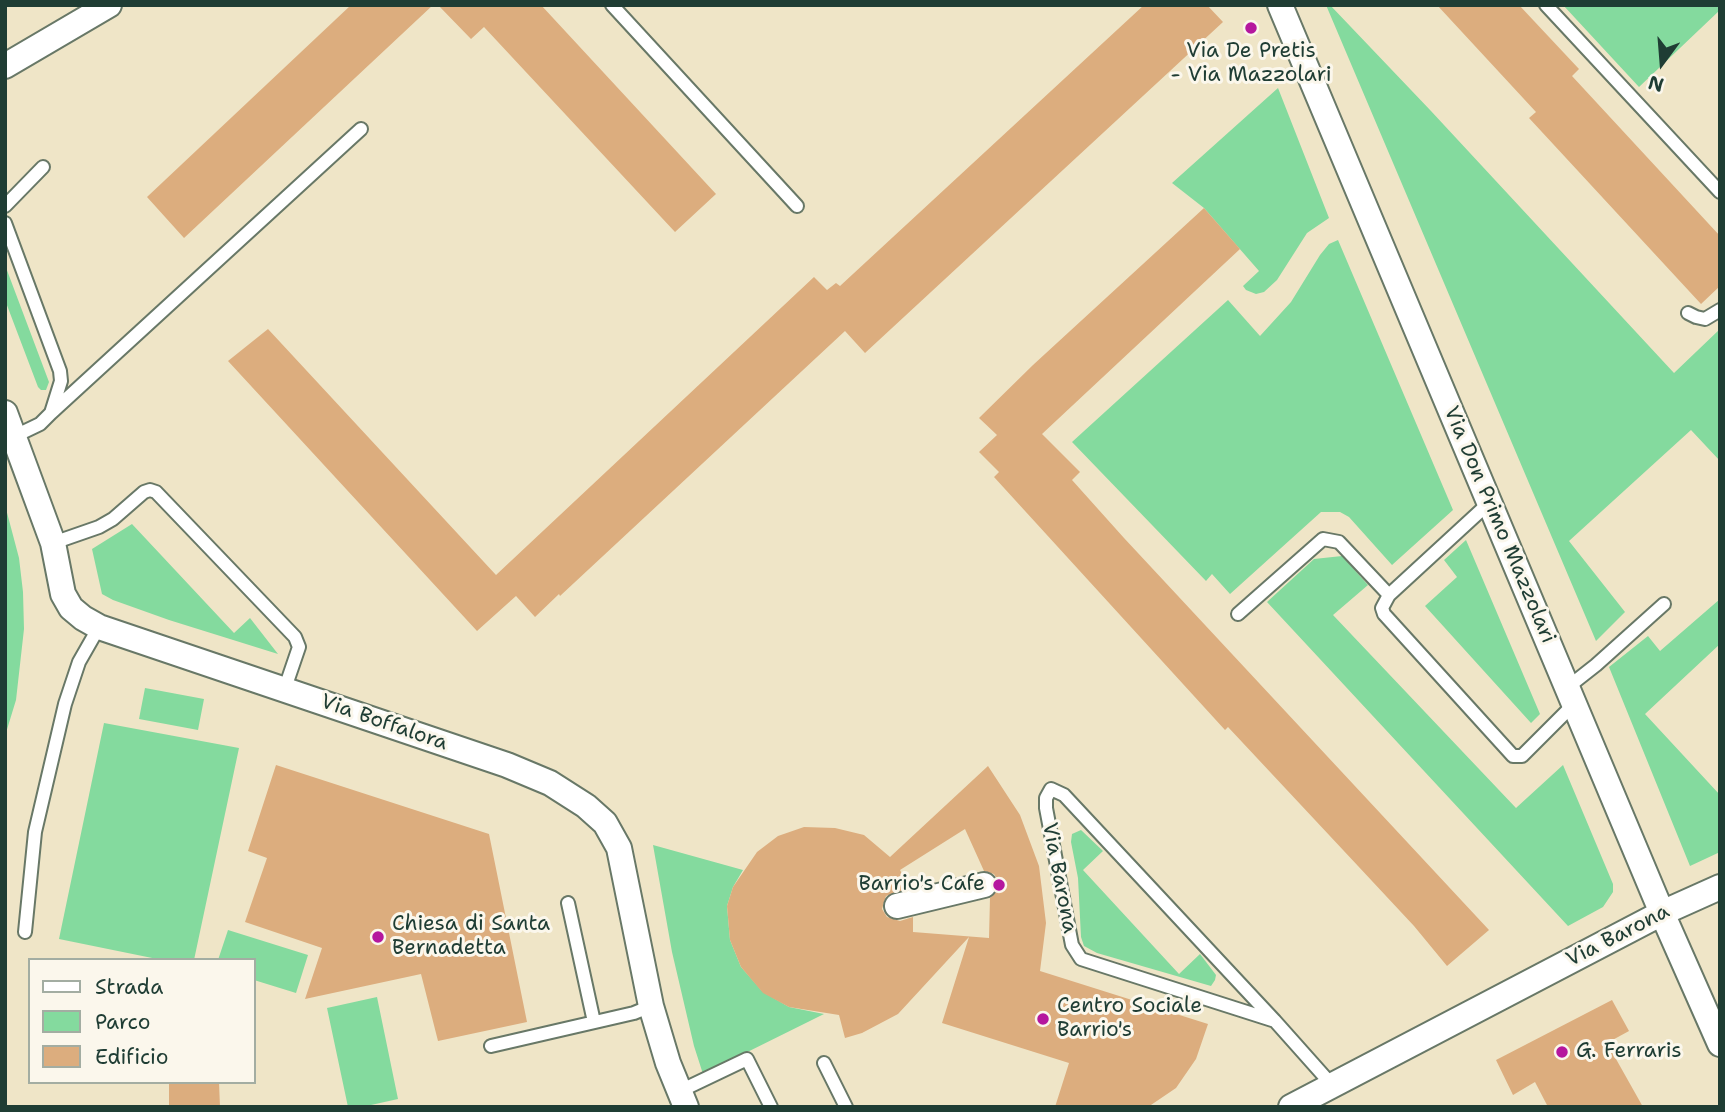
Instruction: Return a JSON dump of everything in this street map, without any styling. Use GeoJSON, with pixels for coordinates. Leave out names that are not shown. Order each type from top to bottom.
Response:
{"type":"FeatureCollection","features":[{"type":"Feature","properties":{"kind":"street"},"geometry":{"type":"LineString","coordinates":[[5,66],[109,5]]}},
{"type":"Feature","properties":{"kind":"street","name":"Via Don Primo Mazzolari"},"geometry":{"type":"LineString","coordinates":[[1280,5],[1662,913],[1720,1044]]}},
{"type":"Feature","properties":{"kind":"street","name":"Via Boffalora"},"geometry":{"type":"LineString","coordinates":[[5,413],[53,543],[63,594],[71,608],[99,627],[507,765],[550,783],[586,806],[606,823],[619,848],[651,1006],[668,1063],[683,1099]]}},
{"type":"Feature","properties":{"kind":"street"},"geometry":{"type":"LineString","coordinates":[[897,906],[984,885]]}},
{"type":"Feature","properties":{"kind":"street","name":"Via Barona"},"geometry":{"type":"LineString","coordinates":[[1292,1107],[1662,913],[1720,887]]}},
{"type":"Feature","properties":{"kind":"lane"},"geometry":{"type":"LineString","coordinates":[[612,5],[797,206]]}},
{"type":"Feature","properties":{"kind":"lane"},"geometry":{"type":"LineString","coordinates":[[1546,5],[1720,192]]}},
{"type":"Feature","properties":{"kind":"lane"},"geometry":{"type":"LineString","coordinates":[[15,436],[40,424],[361,129]]}},
{"type":"Feature","properties":{"kind":"lane"},"geometry":{"type":"LineString","coordinates":[[5,206],[43,167]]}},
{"type":"Feature","properties":{"kind":"lane"},"geometry":{"type":"LineString","coordinates":[[5,223],[61,371],[61,381],[51,413]]}},
{"type":"Feature","properties":{"kind":"lane"},"geometry":{"type":"LineString","coordinates":[[1688,313],[1705,318],[1720,310]]}},
{"type":"Feature","properties":{"kind":"lane"},"geometry":{"type":"LineString","coordinates":[[53,543],[99,527],[113,519],[144,492],[156,492],[295,637],[299,647],[285,688]]}},
{"type":"Feature","properties":{"kind":"lane"},"geometry":{"type":"LineString","coordinates":[[1489,503],[1389,595],[1382,608],[1388,621],[1509,754],[1518,758],[1522,756],[1596,665],[1664,604]]}},
{"type":"Feature","properties":{"kind":"lane"},"geometry":{"type":"LineString","coordinates":[[1238,614],[1323,539],[1339,542],[1347,548],[1389,595]]}},
{"type":"Feature","properties":{"kind":"lane"},"geometry":{"type":"LineString","coordinates":[[25,932],[35,832],[65,704],[79,662],[99,627]]}},
{"type":"Feature","properties":{"kind":"lane","name":"Via Barona"},"geometry":{"type":"LineString","coordinates":[[1275,1021],[1081,959],[1072,945],[1046,808],[1046,798],[1051,789],[1064,794],[1275,1021],[1332,1085]]}},
{"type":"Feature","properties":{"kind":"lane"},"geometry":{"type":"LineString","coordinates":[[568,903],[594,1022]]}},
{"type":"Feature","properties":{"kind":"lane"},"geometry":{"type":"LineString","coordinates":[[491,1046],[651,1006]]}},
{"type":"Feature","properties":{"kind":"lane"},"geometry":{"type":"LineString","coordinates":[[683,1099],[747,1059],[771,1107]]}},
{"type":"Feature","properties":{"kind":"lane"},"geometry":{"type":"LineString","coordinates":[[824,1063],[846,1107]]}},
{"type":"Feature","properties":{"kind":"green space"},"geometry":{"type":"Polygon","coordinates":[[[1326,5],[1330,5],[1431,111],[1674,373],[1720,329],[1720,461],[1691,430],[1569,541],[1625,612],[1596,641],[1326,5]]]}},
{"type":"Feature","properties":{"kind":"green space"},"geometry":{"type":"Polygon","coordinates":[[[1563,5],[1720,5],[1720,10],[1639,87],[1563,5]]]}},
{"type":"Feature","properties":{"kind":"green space"},"geometry":{"type":"Polygon","coordinates":[[[1278,88],[1329,218],[1307,233],[1277,280],[1264,292],[1256,294],[1243,286],[1259,271],[1204,208],[1172,183],[1278,88]]]}},
{"type":"Feature","properties":{"kind":"green space"},"geometry":{"type":"Polygon","coordinates":[[[1338,240],[1453,510],[1392,565],[1349,517],[1340,512],[1321,512],[1230,594],[1212,574],[1206,581],[1072,442],[1228,300],[1260,336],[1291,302],[1320,255],[1329,244],[1338,240]]]}},
{"type":"Feature","properties":{"kind":"green space"},"geometry":{"type":"Polygon","coordinates":[[[5,265],[49,382],[46,390],[38,387],[5,300],[5,265]]]}},
{"type":"Feature","properties":{"kind":"green space"},"geometry":{"type":"Polygon","coordinates":[[[5,505],[19,558],[24,629],[16,700],[5,736],[5,505]]]}},
{"type":"Feature","properties":{"kind":"green space"},"geometry":{"type":"Polygon","coordinates":[[[132,524],[234,633],[250,618],[278,654],[169,620],[102,594],[92,549],[132,524]]]}},
{"type":"Feature","properties":{"kind":"green space"},"geometry":{"type":"Polygon","coordinates":[[[1466,540],[1540,714],[1531,723],[1425,606],[1457,577],[1444,560],[1466,540]]]}},
{"type":"Feature","properties":{"kind":"green space"},"geometry":{"type":"Polygon","coordinates":[[[1342,556],[1368,585],[1333,615],[1516,808],[1563,765],[1613,884],[1613,892],[1603,907],[1568,926],[1267,602],[1314,559],[1342,556]]]}},
{"type":"Feature","properties":{"kind":"green space"},"geometry":{"type":"Polygon","coordinates":[[[1720,599],[1720,644],[1645,714],[1720,795],[1720,852],[1690,866],[1609,667],[1648,636],[1660,651],[1720,599]]]}},
{"type":"Feature","properties":{"kind":"green space"},"geometry":{"type":"Polygon","coordinates":[[[145,688],[204,699],[198,730],[139,719],[145,688]]]}},
{"type":"Feature","properties":{"kind":"green space"},"geometry":{"type":"Polygon","coordinates":[[[104,723],[239,748],[194,958],[152,958],[59,939],[104,723]]]}},
{"type":"Feature","properties":{"kind":"green space"},"geometry":{"type":"Polygon","coordinates":[[[1081,830],[1103,851],[1083,870],[1179,974],[1200,954],[1216,975],[1211,986],[1097,953],[1084,946],[1081,937],[1078,878],[1071,842],[1072,834],[1081,830]]]}},
{"type":"Feature","properties":{"kind":"green space"},"geometry":{"type":"Polygon","coordinates":[[[653,845],[743,870],[733,887],[727,906],[730,940],[741,967],[763,992],[789,1007],[824,1014],[703,1074],[672,952],[653,845]]]}},
{"type":"Feature","properties":{"kind":"green space"},"geometry":{"type":"Polygon","coordinates":[[[228,930],[308,955],[296,993],[256,981],[256,958],[219,958],[228,930]]]}},
{"type":"Feature","properties":{"kind":"green space"},"geometry":{"type":"Polygon","coordinates":[[[377,997],[398,1099],[362,1107],[348,1107],[327,1008],[377,997]]]}},
{"type":"Feature","properties":{"kind":"building"},"geometry":{"type":"Polygon","coordinates":[[[351,5],[433,5],[184,238],[147,197],[351,5]]]}},
{"type":"Feature","properties":{"kind":"building"},"geometry":{"type":"Polygon","coordinates":[[[438,5],[541,5],[716,194],[675,232],[484,27],[471,39],[438,5]]]}},
{"type":"Feature","properties":{"kind":"building"},"geometry":{"type":"Polygon","coordinates":[[[1144,5],[1207,5],[1223,22],[865,353],[845,331],[535,617],[516,596],[477,631],[228,361],[268,329],[496,575],[814,277],[827,290],[836,283],[840,286],[1144,5]]]}},
{"type":"Feature","properties":{"kind":"building"},"geometry":{"type":"Polygon","coordinates":[[[1437,5],[1519,5],[1579,69],[1572,76],[1720,236],[1720,286],[1701,304],[1529,118],[1536,112],[1437,5]]]}},
{"type":"Feature","properties":{"kind":"building"},"geometry":{"type":"Polygon","coordinates":[[[1204,208],[1240,249],[1042,434],[1080,472],[1072,480],[1124,538],[1489,930],[1447,966],[1414,926],[1228,727],[1225,730],[994,477],[999,472],[979,452],[997,435],[979,418],[1204,208]]]}},
{"type":"Feature","properties":{"kind":"building"},"geometry":{"type":"Polygon","coordinates":[[[276,765],[489,834],[527,1022],[438,1041],[421,974],[305,999],[322,948],[245,922],[267,858],[248,851],[276,765]]]}},
{"type":"Feature","properties":{"kind":"building"},"geometry":{"type":"Polygon","coordinates":[[[988,766],[1020,815],[1039,866],[1046,923],[1040,971],[1208,1024],[1196,1059],[1176,1088],[1148,1107],[1055,1107],[1069,1063],[942,1023],[969,937],[898,1014],[862,1033],[845,1038],[839,1015],[789,1007],[763,993],[741,967],[730,940],[727,906],[733,887],[757,852],[778,836],[804,827],[835,828],[864,835],[890,857],[988,766]],[[965,829],[900,870],[909,888],[886,896],[882,909],[887,917],[900,921],[913,917],[913,932],[989,938],[990,898],[998,890],[999,882],[994,874],[984,871],[965,829]]]}},
{"type":"Feature","properties":{"kind":"building","name":"G. Ferraris"},"geometry":{"type":"Polygon","coordinates":[[[1612,1000],[1629,1031],[1607,1043],[1643,1107],[1548,1107],[1535,1082],[1513,1095],[1496,1060],[1612,1000]]]}},
{"type":"Feature","properties":{"kind":"building"},"geometry":{"type":"Polygon","coordinates":[[[169,1084],[219,1084],[220,1107],[169,1107],[169,1084]]]}},
{"type":"Feature","properties":{"kind":"place","name":"Via De Pretis - Via Mazzolari"},"geometry":{"type":"Point","coordinates":[1251,28]}},
{"type":"Feature","properties":{"kind":"place","name":"Barrio's Cafe"},"geometry":{"type":"Point","coordinates":[999,885]}},
{"type":"Feature","properties":{"kind":"place","name":"Chiesa di Santa Bernadetta"},"geometry":{"type":"Point","coordinates":[378,937]}},
{"type":"Feature","properties":{"kind":"place","name":"Centro Sociale Barrio's"},"geometry":{"type":"Point","coordinates":[1043,1019]}},
{"type":"Feature","properties":{"kind":"place","name":"G. Ferraris"},"geometry":{"type":"Point","coordinates":[1562,1052]}}]}
